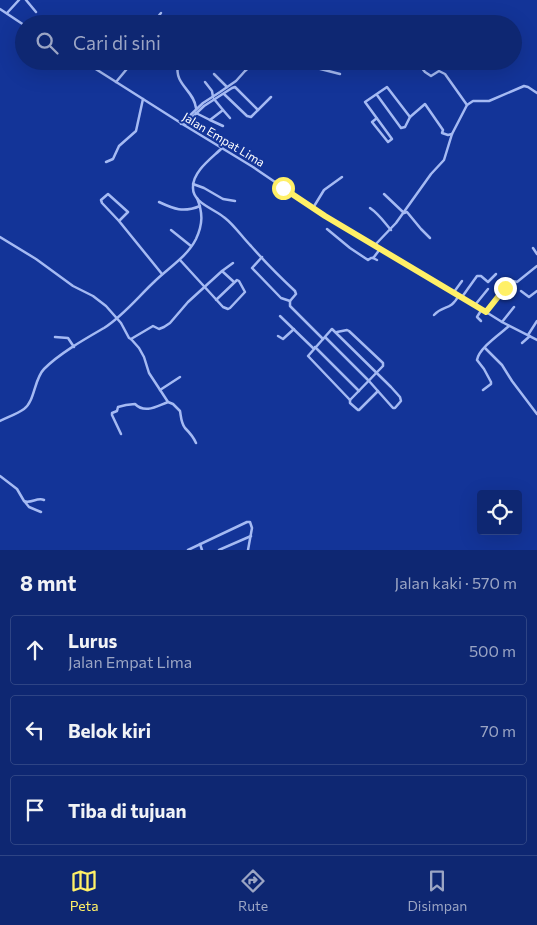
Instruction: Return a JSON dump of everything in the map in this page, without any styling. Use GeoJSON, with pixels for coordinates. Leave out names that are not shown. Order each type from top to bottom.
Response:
{"type":"FeatureCollection","features":[{"type":"Feature","properties":{"kind":"street"},"geometry":{"type":"LineString","coordinates":[[7,13],[19,0]]}},
{"type":"Feature","properties":{"kind":"street"},"geometry":{"type":"LineString","coordinates":[[26,0],[36,12]]}},
{"type":"Feature","properties":{"kind":"street"},"geometry":{"type":"LineString","coordinates":[[0,9],[15,19]]}},
{"type":"Feature","properties":{"kind":"street","name":"Jalan Empat Lima"},"geometry":{"type":"LineString","coordinates":[[97,70],[253,166],[313,208],[374,246],[502,322],[537,340]]}},
{"type":"Feature","properties":{"kind":"street"},"geometry":{"type":"LineString","coordinates":[[116,82],[126,70]]}},
{"type":"Feature","properties":{"kind":"street"},"geometry":{"type":"LineString","coordinates":[[178,70],[179,79],[196,104],[196,111]]}},
{"type":"Feature","properties":{"kind":"street"},"geometry":{"type":"LineString","coordinates":[[214,98],[236,81],[246,70]]}},
{"type":"Feature","properties":{"kind":"street"},"geometry":{"type":"LineString","coordinates":[[324,70],[340,74]]}},
{"type":"Feature","properties":{"kind":"street"},"geometry":{"type":"LineString","coordinates":[[423,70],[431,76],[439,71],[444,74],[467,105]]}},
{"type":"Feature","properties":{"kind":"street"},"geometry":{"type":"LineString","coordinates":[[214,74],[227,87]]}},
{"type":"Feature","properties":{"kind":"street"},"geometry":{"type":"LineString","coordinates":[[205,82],[212,91],[214,98],[230,118]]}},
{"type":"Feature","properties":{"kind":"street"},"geometry":{"type":"LineString","coordinates":[[374,246],[391,230],[431,174],[444,160],[452,134],[467,105],[473,101],[489,101],[524,86],[537,93]]}},
{"type":"Feature","properties":{"kind":"street"},"geometry":{"type":"LineString","coordinates":[[183,124],[203,103],[235,87],[258,110]]}},
{"type":"Feature","properties":{"kind":"street"},"geometry":{"type":"LineString","coordinates":[[377,118],[372,122],[388,142],[392,138],[366,102],[387,87],[410,117]]}},
{"type":"Feature","properties":{"kind":"street"},"geometry":{"type":"LineString","coordinates":[[224,94],[250,117],[271,97]]}},
{"type":"Feature","properties":{"kind":"street"},"geometry":{"type":"LineString","coordinates":[[377,94],[401,128],[405,127],[410,117],[425,104],[443,130],[442,134],[452,134]]}},
{"type":"Feature","properties":{"kind":"street"},"geometry":{"type":"LineString","coordinates":[[106,162],[113,159],[119,146],[136,131],[143,99]]}},
{"type":"Feature","properties":{"kind":"street"},"geometry":{"type":"LineString","coordinates":[[210,120],[223,110]]}},
{"type":"Feature","properties":{"kind":"street"},"geometry":{"type":"LineString","coordinates":[[196,111],[223,126]]}},
{"type":"Feature","properties":{"kind":"street"},"geometry":{"type":"LineString","coordinates":[[0,421],[25,408],[42,372],[49,365],[117,318],[162,274],[180,260],[196,240],[200,226],[202,214],[193,191],[195,177],[222,148]]}},
{"type":"Feature","properties":{"kind":"street"},"geometry":{"type":"LineString","coordinates":[[313,208],[324,190],[342,177]]}},
{"type":"Feature","properties":{"kind":"street"},"geometry":{"type":"LineString","coordinates":[[193,184],[223,198],[235,200]]}},
{"type":"Feature","properties":{"kind":"street"},"geometry":{"type":"LineString","coordinates":[[119,221],[128,212],[108,194],[101,202],[162,274]]}},
{"type":"Feature","properties":{"kind":"street"},"geometry":{"type":"LineString","coordinates":[[384,194],[404,213],[407,212],[430,238]]}},
{"type":"Feature","properties":{"kind":"street"},"geometry":{"type":"LineString","coordinates":[[197,198],[230,222],[295,291],[296,294],[289,304],[291,308],[324,338],[369,381],[378,391],[393,408],[401,401],[392,387],[332,329],[324,338],[314,348],[308,357],[350,400],[350,403],[359,410],[378,391]]}},
{"type":"Feature","properties":{"kind":"street"},"geometry":{"type":"LineString","coordinates":[[159,202],[179,210],[191,210],[200,206]]}},
{"type":"Feature","properties":{"kind":"street"},"geometry":{"type":"LineString","coordinates":[[370,208],[377,213],[391,230]]}},
{"type":"Feature","properties":{"kind":"street"},"geometry":{"type":"LineString","coordinates":[[171,230],[191,246]]}},
{"type":"Feature","properties":{"kind":"street"},"geometry":{"type":"LineString","coordinates":[[327,230],[368,260],[375,259],[380,249]]}},
{"type":"Feature","properties":{"kind":"street"},"geometry":{"type":"LineString","coordinates":[[0,237],[36,259],[73,286],[101,302],[117,318],[128,336],[139,348],[149,373],[168,402],[180,410],[184,427],[196,443]]}},
{"type":"Feature","properties":{"kind":"street"},"geometry":{"type":"LineString","coordinates":[[533,248],[537,254]]}},
{"type":"Feature","properties":{"kind":"street"},"geometry":{"type":"LineString","coordinates":[[262,257],[252,268],[281,298],[290,301]]}},
{"type":"Feature","properties":{"kind":"street"},"geometry":{"type":"LineString","coordinates":[[180,260],[204,288],[216,300],[223,307],[228,309],[246,292],[239,281],[236,280],[216,300]]}},
{"type":"Feature","properties":{"kind":"street"},"geometry":{"type":"LineString","coordinates":[[131,339],[153,326],[159,329],[164,327],[188,302],[222,271],[233,264]]}},
{"type":"Feature","properties":{"kind":"street"},"geometry":{"type":"LineString","coordinates":[[486,312],[505,288],[513,281],[517,282],[537,266]]}},
{"type":"Feature","properties":{"kind":"street"},"geometry":{"type":"LineString","coordinates":[[222,271],[234,282]]}},
{"type":"Feature","properties":{"kind":"street"},"geometry":{"type":"LineString","coordinates":[[434,315],[438,310],[453,305],[477,276],[481,276],[488,282],[496,274]]}},
{"type":"Feature","properties":{"kind":"street"},"geometry":{"type":"LineString","coordinates":[[454,292],[462,281]]}},
{"type":"Feature","properties":{"kind":"street"},"geometry":{"type":"LineString","coordinates":[[475,305],[488,289]]}},
{"type":"Feature","properties":{"kind":"street"},"geometry":{"type":"LineString","coordinates":[[521,291],[529,296],[537,291]]}},
{"type":"Feature","properties":{"kind":"street"},"geometry":{"type":"LineString","coordinates":[[502,322],[514,307]]}},
{"type":"Feature","properties":{"kind":"street"},"geometry":{"type":"LineString","coordinates":[[481,321],[477,317],[482,309]]}},
{"type":"Feature","properties":{"kind":"street"},"geometry":{"type":"LineString","coordinates":[[280,316],[359,391]]}},
{"type":"Feature","properties":{"kind":"street"},"geometry":{"type":"LineString","coordinates":[[522,343],[529,336],[537,321]]}},
{"type":"Feature","properties":{"kind":"street"},"geometry":{"type":"LineString","coordinates":[[482,390],[492,382],[477,360],[477,357],[509,326]]}},
{"type":"Feature","properties":{"kind":"street"},"geometry":{"type":"LineString","coordinates":[[278,336],[283,340],[294,329]]}},
{"type":"Feature","properties":{"kind":"street"},"geometry":{"type":"LineString","coordinates":[[337,332],[350,331],[383,362],[383,366],[350,400]]}},
{"type":"Feature","properties":{"kind":"street"},"geometry":{"type":"LineString","coordinates":[[55,337],[68,338],[74,347]]}},
{"type":"Feature","properties":{"kind":"street"},"geometry":{"type":"LineString","coordinates":[[485,348],[502,365],[537,414]]}},
{"type":"Feature","properties":{"kind":"street"},"geometry":{"type":"LineString","coordinates":[[160,390],[180,377]]}},
{"type":"Feature","properties":{"kind":"street"},"geometry":{"type":"LineString","coordinates":[[121,434],[112,415],[112,412],[117,411],[118,407],[135,404],[141,409],[148,410],[168,402]]}},
{"type":"Feature","properties":{"kind":"street"},"geometry":{"type":"LineString","coordinates":[[0,476],[17,489],[28,506],[41,512]]}},
{"type":"Feature","properties":{"kind":"street"},"geometry":{"type":"LineString","coordinates":[[24,501],[44,500]]}},
{"type":"Feature","properties":{"kind":"street"},"geometry":{"type":"LineString","coordinates":[[188,550],[246,522],[250,522],[252,536],[248,550]]}},
{"type":"Feature","properties":{"kind":"street"},"geometry":{"type":"LineString","coordinates":[[219,550],[252,536]]}},
{"type":"Feature","properties":{"kind":"street"},"geometry":{"type":"LineString","coordinates":[[200,544],[202,550]]}},
{"type":"Feature","properties":{"kind":"route"},"geometry":{"type":"LineString","coordinates":[[283,188],[325,216],[486,312],[505,288]]}}]}
